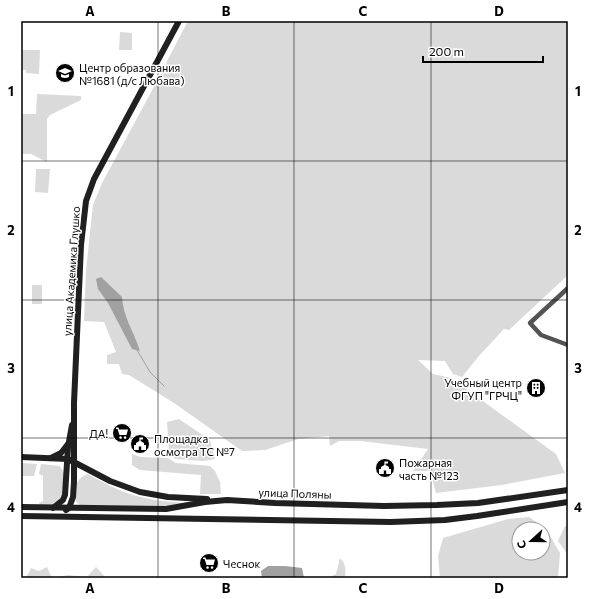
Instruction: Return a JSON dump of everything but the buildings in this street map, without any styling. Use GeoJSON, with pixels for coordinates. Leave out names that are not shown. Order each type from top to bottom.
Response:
{"type":"FeatureCollection","features":[{"type":"Feature","properties":{"kind":"main road","name":"улица Академика Глушко"},"geometry":{"type":"LineString","coordinates":[[69,508],[73,497],[75,463],[74,413],[79,265],[86,201],[94,179],[179,21]]}},
{"type":"Feature","properties":{"kind":"main road"},"geometry":{"type":"LineString","coordinates":[[53,508],[63,500],[65,495],[69,443],[74,413]]}},
{"type":"Feature","properties":{"kind":"main road"},"geometry":{"type":"LineString","coordinates":[[51,458],[61,453],[69,443]]}},
{"type":"Feature","properties":{"kind":"main road"},"geometry":{"type":"LineString","coordinates":[[21,457],[68,460],[110,481],[140,492],[168,497],[226,500]]}},
{"type":"Feature","properties":{"kind":"main road"},"geometry":{"type":"LineString","coordinates":[[51,458],[63,463],[67,472]]}},
{"type":"Feature","properties":{"kind":"main road"},"geometry":{"type":"LineString","coordinates":[[67,472],[75,463]]}},
{"type":"Feature","properties":{"kind":"main road","name":"улица Поляны"},"geometry":{"type":"LineString","coordinates":[[21,507],[166,508],[226,500],[384,506],[437,505],[478,503],[568,490]]}},
{"type":"Feature","properties":{"kind":"main road"},"geometry":{"type":"LineString","coordinates":[[65,495],[69,508],[78,518]]}},
{"type":"Feature","properties":{"kind":"main road"},"geometry":{"type":"LineString","coordinates":[[73,497],[76,504],[81,508]]}},
{"type":"Feature","properties":{"kind":"main road"},"geometry":{"type":"LineString","coordinates":[[21,516],[385,522],[477,516],[568,502]]}},
{"type":"Feature","properties":{"kind":"main road"},"geometry":{"type":"LineString","coordinates":[[52,516],[69,508]]}},
{"type":"Feature","properties":{"kind":"street"},"geometry":{"type":"LineString","coordinates":[[568,288],[530,324],[541,335],[568,345]]}},
{"type":"Feature","properties":{"kind":"shaded area"},"geometry":{"type":"Polygon","coordinates":[[[188,21],[568,21],[568,275],[509,330],[504,329],[462,377],[453,374],[445,361],[418,360],[433,374],[451,378],[556,454],[565,473],[502,485],[436,493],[430,471],[413,471],[428,449],[360,441],[339,441],[330,446],[329,436],[298,439],[265,450],[242,451],[174,403],[129,375],[122,374],[119,364],[107,364],[107,355],[116,352],[104,322],[84,321],[86,270],[93,205],[102,183],[163,70],[167,67],[165,65],[188,21]]]}},
{"type":"Feature","properties":{"kind":"shaded area"},"geometry":{"type":"Polygon","coordinates":[[[120,32],[132,33],[132,50],[119,50],[120,32]]]}},
{"type":"Feature","properties":{"kind":"shaded area"},"geometry":{"type":"Polygon","coordinates":[[[40,50],[39,74],[26,73],[26,70],[21,70],[21,51],[40,50]]]}},
{"type":"Feature","properties":{"kind":"shaded area"},"geometry":{"type":"Polygon","coordinates":[[[37,94],[81,96],[81,100],[50,115],[47,119],[47,162],[31,154],[21,154],[21,114],[36,114],[37,94]]]}},
{"type":"Feature","properties":{"kind":"shaded area"},"geometry":{"type":"Polygon","coordinates":[[[36,169],[50,169],[48,193],[35,192],[36,169]]]}},
{"type":"Feature","properties":{"kind":"shaded area"},"geometry":{"type":"Polygon","coordinates":[[[101,277],[122,297],[124,311],[140,351],[132,349],[108,303],[98,289],[96,279],[101,277]]]}},
{"type":"Feature","properties":{"kind":"shaded area"},"geometry":{"type":"Polygon","coordinates":[[[32,285],[42,285],[42,304],[32,304],[32,285]]]}},
{"type":"Feature","properties":{"kind":"shaded area"},"geometry":{"type":"Polygon","coordinates":[[[179,419],[210,440],[215,459],[204,461],[175,459],[169,452],[167,422],[179,419]]]}},
{"type":"Feature","properties":{"kind":"shaded area"},"geometry":{"type":"Polygon","coordinates":[[[132,454],[141,457],[168,458],[176,463],[210,466],[215,471],[220,482],[221,494],[200,494],[201,475],[140,470],[132,465],[132,454]]]}},
{"type":"Feature","properties":{"kind":"shaded area"},"geometry":{"type":"Polygon","coordinates":[[[21,463],[37,464],[34,476],[21,476],[21,463]]]}},
{"type":"Feature","properties":{"kind":"shaded area"},"geometry":{"type":"Polygon","coordinates":[[[41,464],[60,466],[64,473],[62,498],[55,505],[39,505],[39,503],[43,501],[43,476],[39,474],[41,464]]]}},
{"type":"Feature","properties":{"kind":"shaded area"},"geometry":{"type":"Polygon","coordinates":[[[88,474],[110,486],[133,495],[185,503],[170,506],[80,505],[76,502],[76,485],[80,478],[88,474]]]}},
{"type":"Feature","properties":{"kind":"shaded area"},"geometry":{"type":"Polygon","coordinates":[[[529,517],[535,521],[511,521],[511,561],[551,561],[551,537],[560,553],[558,578],[440,578],[438,556],[443,538],[508,519],[529,517]]]}},
{"type":"Feature","properties":{"kind":"shaded area"},"geometry":{"type":"Polygon","coordinates":[[[565,526],[568,527],[568,555],[558,541],[565,526]]]}},
{"type":"Feature","properties":{"kind":"shaded area"},"geometry":{"type":"Polygon","coordinates":[[[340,558],[345,567],[345,578],[328,578],[336,574],[340,558]]]}},
{"type":"Feature","properties":{"kind":"shaded area"},"geometry":{"type":"Polygon","coordinates":[[[268,566],[302,568],[304,578],[262,578],[261,571],[268,566]]]}},
{"type":"Feature","properties":{"kind":"shaded area"},"geometry":{"type":"Polygon","coordinates":[[[47,567],[52,578],[26,578],[31,568],[39,571],[47,567]]]}},
{"type":"Feature","properties":{"kind":"shaded area"},"geometry":{"type":"Polygon","coordinates":[[[96,567],[105,577],[121,578],[52,578],[68,575],[87,577],[96,567]]]}},
{"type":"Feature","properties":{"kind":"waterway"},"geometry":{"type":"LineString","coordinates":[[137,350],[150,372],[164,386]]}},
{"type":"Feature","properties":{"kind":"place","name":"Центр образования №1681 (д/с Любава)"},"geometry":{"type":"Point","coordinates":[65,73]}},
{"type":"Feature","properties":{"kind":"place","name":"Учебный центр ФГУП \"ГРЧЦ\""},"geometry":{"type":"Point","coordinates":[536,388]}},
{"type":"Feature","properties":{"kind":"place","name":"ДА!"},"geometry":{"type":"Point","coordinates":[122,433]}},
{"type":"Feature","properties":{"kind":"place","name":"Площадка осмотра ТС №7"},"geometry":{"type":"Point","coordinates":[140,444]}},
{"type":"Feature","properties":{"kind":"place","name":"Пожарная часть №123"},"geometry":{"type":"Point","coordinates":[385,468]}},
{"type":"Feature","properties":{"kind":"place","name":"Чеснок"},"geometry":{"type":"Point","coordinates":[209,563]}}]}
